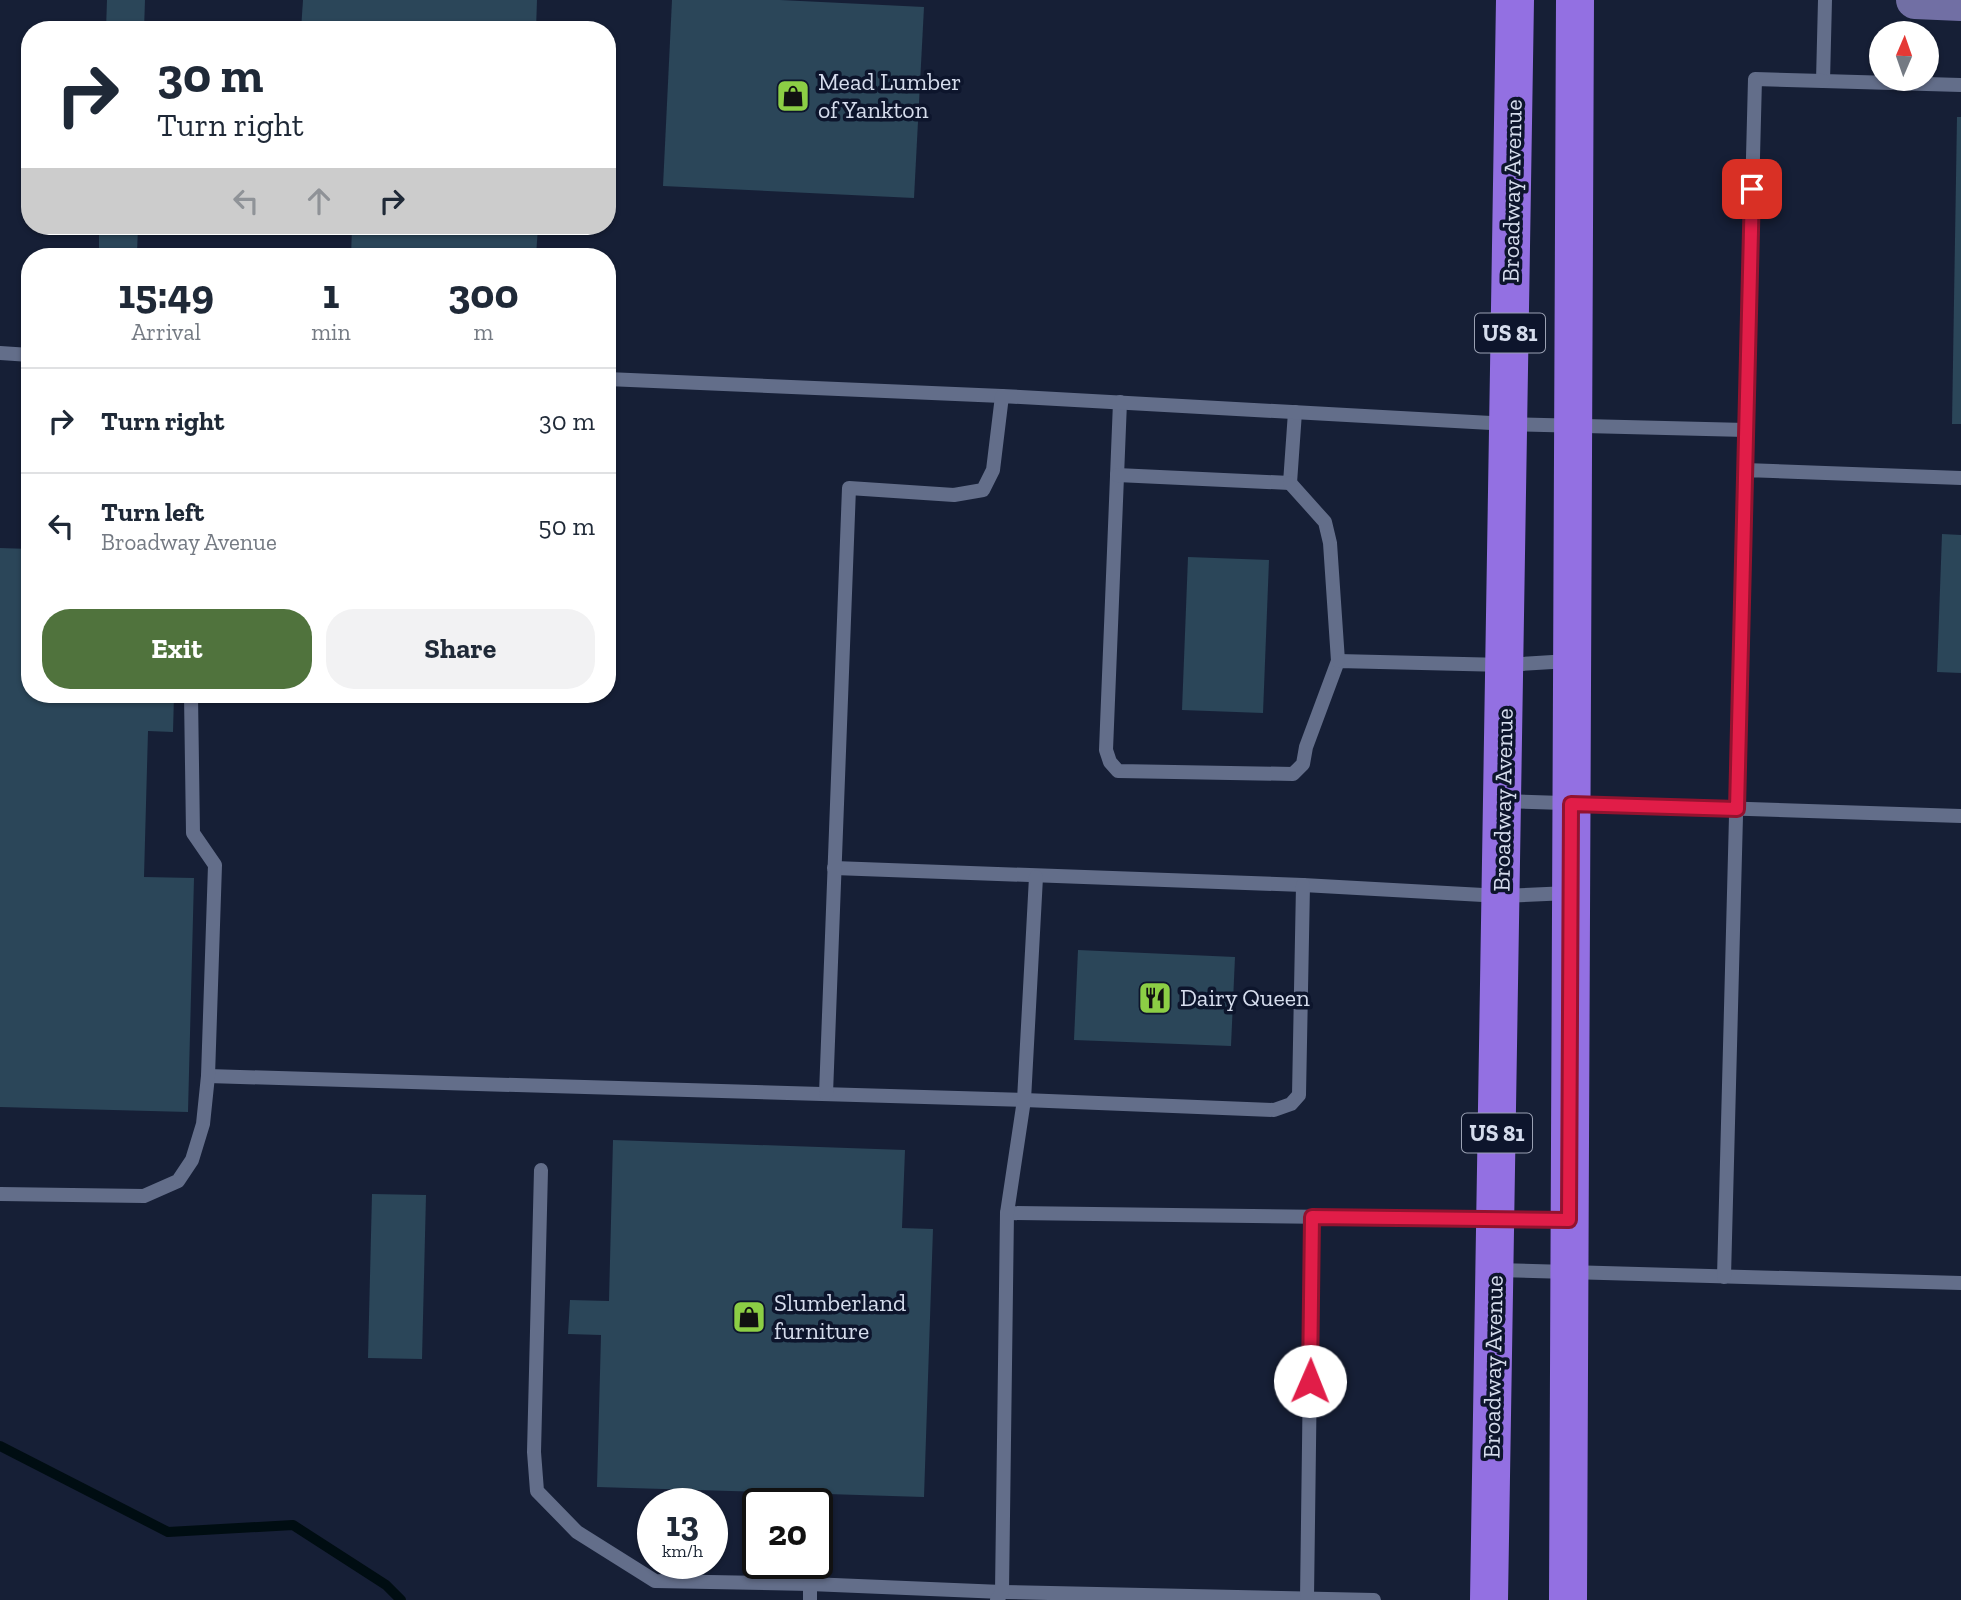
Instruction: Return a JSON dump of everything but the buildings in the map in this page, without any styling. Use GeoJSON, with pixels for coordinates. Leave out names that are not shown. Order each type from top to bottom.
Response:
{"type":"FeatureCollection","features":[{"type":"Feature","properties":{"kind":"highway","name":"Broadway Avenue"},"geometry":{"type":"LineString","coordinates":[[1489,1600],[1515,0]]}},
{"type":"Feature","properties":{"kind":"highway","name":"US 81"},"geometry":{"type":"LineString","coordinates":[[1568,1600],[1575,0]]}},
{"type":"Feature","properties":{"kind":"street"},"geometry":{"type":"LineString","coordinates":[[1915,0],[1961,2]]}},
{"type":"Feature","properties":{"kind":"lane"},"geometry":{"type":"LineString","coordinates":[[1823,80],[1825,0]]}},
{"type":"Feature","properties":{"kind":"lane"},"geometry":{"type":"LineString","coordinates":[[1724,1277],[1755,79],[1961,85]]}},
{"type":"Feature","properties":{"kind":"lane"},"geometry":{"type":"LineString","coordinates":[[0,354],[21,355]]}},
{"type":"Feature","properties":{"kind":"lane"},"geometry":{"type":"LineString","coordinates":[[616,379],[1002,396],[1509,424],[1746,430]]}},
{"type":"Feature","properties":{"kind":"lane"},"geometry":{"type":"LineString","coordinates":[[826,1094],[849,488],[954,495],[983,490],[993,470],[1002,396]]}},
{"type":"Feature","properties":{"kind":"lane"},"geometry":{"type":"LineString","coordinates":[[1117,475],[1290,483],[1325,522],[1330,543],[1338,661],[1306,747],[1303,764],[1293,774],[1118,771],[1110,762],[1107,750],[1119,402]]}},
{"type":"Feature","properties":{"kind":"lane"},"geometry":{"type":"LineString","coordinates":[[1290,483],[1295,412]]}},
{"type":"Feature","properties":{"kind":"lane"},"geometry":{"type":"LineString","coordinates":[[1745,470],[1961,478]]}},
{"type":"Feature","properties":{"kind":"lane"},"geometry":{"type":"LineString","coordinates":[[1338,661],[1505,665],[1572,660]]}},
{"type":"Feature","properties":{"kind":"lane"},"geometry":{"type":"LineString","coordinates":[[0,1194],[144,1196],[178,1181],[192,1160],[203,1124],[208,1076],[215,866],[193,833],[191,703]]}},
{"type":"Feature","properties":{"kind":"lane"},"geometry":{"type":"LineString","coordinates":[[1503,801],[1961,816]]}},
{"type":"Feature","properties":{"kind":"lane"},"geometry":{"type":"LineString","coordinates":[[834,868],[1303,885],[1501,896],[1571,893]]}},
{"type":"Feature","properties":{"kind":"lane"},"geometry":{"type":"LineString","coordinates":[[1000,1596],[1007,1213],[1024,1100],[1036,877]]}},
{"type":"Feature","properties":{"kind":"lane"},"geometry":{"type":"LineString","coordinates":[[208,1076],[1274,1110],[1291,1104],[1299,1095],[1303,885]]}},
{"type":"Feature","properties":{"kind":"lane"},"geometry":{"type":"LineString","coordinates":[[541,1170],[534,1452],[537,1491],[577,1532],[654,1581],[810,1584],[1000,1596],[1374,1600]]}},
{"type":"Feature","properties":{"kind":"lane"},"geometry":{"type":"LineString","coordinates":[[1007,1213],[1569,1220]]}},
{"type":"Feature","properties":{"kind":"lane"},"geometry":{"type":"LineString","coordinates":[[1307,1598],[1312,1217]]}},
{"type":"Feature","properties":{"kind":"lane"},"geometry":{"type":"LineString","coordinates":[[1495,1270],[1961,1283]]}},
{"type":"Feature","properties":{"kind":"lane"},"geometry":{"type":"LineString","coordinates":[[810,1584],[810,1600]]}},
{"type":"Feature","properties":{"kind":"waterway"},"geometry":{"type":"LineString","coordinates":[[0,1446],[168,1532],[293,1525],[386,1585],[401,1600]]}},
{"type":"Feature","properties":{"kind":"place","name":"Mead Lumber of Yankton"},"geometry":{"type":"Point","coordinates":[793,96]}},
{"type":"Feature","properties":{"kind":"place","name":"Dairy Queen"},"geometry":{"type":"Point","coordinates":[1155,998]}},
{"type":"Feature","properties":{"kind":"place","name":"Slumberland furniture"},"geometry":{"type":"Point","coordinates":[749,1317]}},
{"type":"Feature","properties":{"kind":"route"},"geometry":{"type":"LineString","coordinates":[[1310,1381],[1312,1217],[1569,1220],[1571,804],[1737,809],[1752,189]]}}]}
